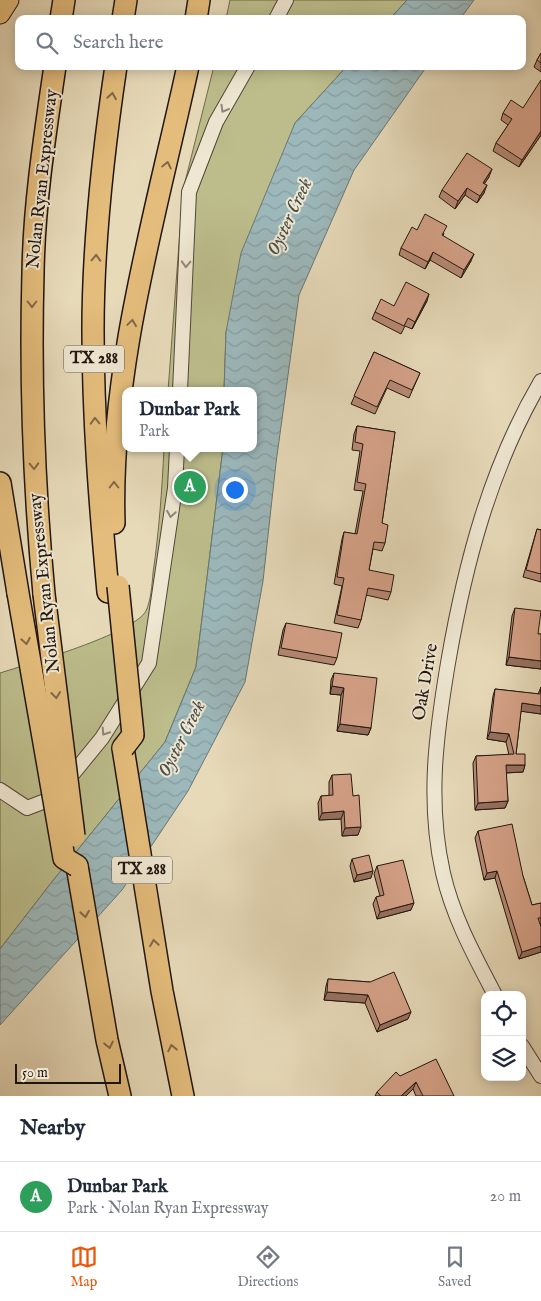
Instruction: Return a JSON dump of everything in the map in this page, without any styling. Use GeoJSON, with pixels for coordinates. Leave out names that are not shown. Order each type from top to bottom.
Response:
{"type":"FeatureCollection","features":[{"type":"Feature","properties":{"kind":"highway"},"geometry":{"type":"LineString","coordinates":[[62,15],[64,0]]}},
{"type":"Feature","properties":{"kind":"highway"},"geometry":{"type":"LineString","coordinates":[[124,15],[126,0]]}},
{"type":"Feature","properties":{"kind":"highway"},"geometry":{"type":"LineString","coordinates":[[197,15],[199,0]]}},
{"type":"Feature","properties":{"kind":"highway","name":"Nolan Ryan Expressway"},"geometry":{"type":"LineString","coordinates":[[53,70],[40,168],[32,272],[32,393],[35,500],[44,594],[77,866],[120,1096]]}},
{"type":"Feature","properties":{"kind":"highway","name":"TX 288"},"geometry":{"type":"LineString","coordinates":[[115,70],[107,127],[97,238],[93,329],[97,474],[133,735],[123,748],[162,991],[182,1096]]}},
{"type":"Feature","properties":{"kind":"highway"},"geometry":{"type":"LineString","coordinates":[[123,387],[136,298],[187,70]]}},
{"type":"Feature","properties":{"kind":"highway"},"geometry":{"type":"LineString","coordinates":[[113,589],[116,431],[122,391]]}},
{"type":"Feature","properties":{"kind":"highway"},"geometry":{"type":"LineString","coordinates":[[0,483],[64,858],[77,866]]}},
{"type":"Feature","properties":{"kind":"main road"},"geometry":{"type":"LineString","coordinates":[[0,14],[9,0]]}},
{"type":"Feature","properties":{"kind":"street"},"geometry":{"type":"LineString","coordinates":[[278,15],[286,0]]}},
{"type":"Feature","properties":{"kind":"street"},"geometry":{"type":"LineString","coordinates":[[180,387],[189,192],[216,122],[246,70]]}},
{"type":"Feature","properties":{"kind":"street","name":"Oak Drive"},"geometry":{"type":"LineString","coordinates":[[493,991],[459,925],[449,898],[435,823],[433,774],[436,732],[458,603],[468,561],[494,481],[524,410],[541,380]]}},
{"type":"Feature","properties":{"kind":"street"},"geometry":{"type":"LineString","coordinates":[[0,790],[27,808],[53,798],[102,738],[149,663],[175,488],[177,452]]}},
{"type":"Feature","properties":{"kind":"street"},"geometry":{"type":"LineString","coordinates":[[526,1052],[541,1076]]}},
{"type":"Feature","properties":{"kind":"green space"},"geometry":{"type":"Polygon","coordinates":[[[230,0],[407,0],[394,15],[227,15],[230,0]]]}},
{"type":"Feature","properties":{"kind":"green space"},"geometry":{"type":"Polygon","coordinates":[[[213,70],[343,70],[295,123],[226,332],[224,387],[168,387],[183,190],[213,70]]]}},
{"type":"Feature","properties":{"kind":"green space"},"geometry":{"type":"Polygon","coordinates":[[[164,452],[223,452],[196,667],[165,742],[0,949],[0,673],[101,638],[137,620],[146,611],[151,592],[164,452]]]}},
{"type":"Feature","properties":{"kind":"water"},"geometry":{"type":"Polygon","coordinates":[[[407,0],[474,0],[463,15],[394,15],[407,0]]]}},
{"type":"Feature","properties":{"kind":"water","name":"Oyster Creek"},"geometry":{"type":"Polygon","coordinates":[[[343,70],[424,70],[354,170],[299,295],[276,463],[263,581],[245,682],[188,791],[122,890],[0,1025],[0,949],[165,742],[196,667],[223,452],[257,452],[257,387],[224,387],[226,332],[241,253],[295,123],[343,70]]]}},
{"type":"Feature","properties":{"kind":"building"},"geometry":{"type":"Polygon","coordinates":[[[541,53],[541,63],[537,60],[541,53]]]}},
{"type":"Feature","properties":{"kind":"building"},"geometry":{"type":"Polygon","coordinates":[[[541,80],[541,131],[522,160],[496,143],[512,119],[503,113],[511,100],[523,108],[541,80]]]}},
{"type":"Feature","properties":{"kind":"building"},"geometry":{"type":"Polygon","coordinates":[[[467,153],[492,169],[483,183],[487,185],[480,196],[467,188],[458,201],[442,190],[467,153]]]}},
{"type":"Feature","properties":{"kind":"building"},"geometry":{"type":"Polygon","coordinates":[[[425,214],[447,226],[442,235],[474,254],[464,270],[433,252],[428,262],[401,248],[412,227],[417,230],[425,214]]]}},
{"type":"Feature","properties":{"kind":"building"},"geometry":{"type":"Polygon","coordinates":[[[406,282],[429,294],[415,322],[408,318],[404,326],[375,312],[381,299],[394,306],[406,282]]]}},
{"type":"Feature","properties":{"kind":"building"},"geometry":{"type":"Polygon","coordinates":[[[374,352],[420,373],[412,390],[390,380],[377,407],[354,396],[374,352]]]}},
{"type":"Feature","properties":{"kind":"building"},"geometry":{"type":"Polygon","coordinates":[[[357,426],[395,432],[382,523],[388,525],[385,543],[374,542],[369,570],[394,575],[391,592],[368,588],[361,620],[337,615],[344,578],[337,577],[344,532],[357,534],[366,484],[357,482],[363,444],[355,442],[357,426]]]}},
{"type":"Feature","properties":{"kind":"building"},"geometry":{"type":"Polygon","coordinates":[[[537,529],[541,530],[541,574],[526,570],[537,529]]]}},
{"type":"Feature","properties":{"kind":"building"},"geometry":{"type":"Polygon","coordinates":[[[515,608],[541,611],[538,634],[541,634],[541,661],[509,657],[515,608]]]}},
{"type":"Feature","properties":{"kind":"building"},"geometry":{"type":"Polygon","coordinates":[[[286,623],[342,633],[337,658],[281,648],[286,623]]]}},
{"type":"Feature","properties":{"kind":"building"},"geometry":{"type":"Polygon","coordinates":[[[334,673],[377,678],[371,728],[340,724],[344,688],[332,686],[334,673]]]}},
{"type":"Feature","properties":{"kind":"building"},"geometry":{"type":"Polygon","coordinates":[[[541,687],[541,706],[522,703],[516,754],[525,754],[525,765],[506,765],[508,801],[478,803],[476,756],[514,754],[509,734],[490,732],[495,689],[540,694],[541,687]]]}},
{"type":"Feature","properties":{"kind":"building"},"geometry":{"type":"Polygon","coordinates":[[[351,774],[353,796],[359,795],[361,827],[345,828],[344,811],[322,813],[321,796],[333,795],[332,775],[351,774]]]}},
{"type":"Feature","properties":{"kind":"building"},"geometry":{"type":"Polygon","coordinates":[[[512,824],[523,876],[532,905],[541,903],[541,918],[538,918],[541,927],[541,946],[522,952],[497,871],[487,873],[478,831],[512,824]]]}},
{"type":"Feature","properties":{"kind":"building"},"geometry":{"type":"Polygon","coordinates":[[[369,855],[373,871],[357,875],[352,859],[369,855]]]}},
{"type":"Feature","properties":{"kind":"building"},"geometry":{"type":"Polygon","coordinates":[[[403,860],[414,903],[380,912],[376,897],[384,895],[377,866],[403,860]]]}},
{"type":"Feature","properties":{"kind":"building"},"geometry":{"type":"Polygon","coordinates":[[[394,972],[411,1012],[380,1025],[368,995],[327,992],[328,979],[370,982],[394,972]]]}},
{"type":"Feature","properties":{"kind":"building"},"geometry":{"type":"Polygon","coordinates":[[[436,1059],[454,1096],[423,1096],[416,1082],[401,1096],[381,1096],[377,1092],[396,1072],[400,1076],[436,1059]]]}},
{"type":"Feature","properties":{"kind":"place","name":"Dunbar Park"},"geometry":{"type":"Point","coordinates":[190,487]}}]}
